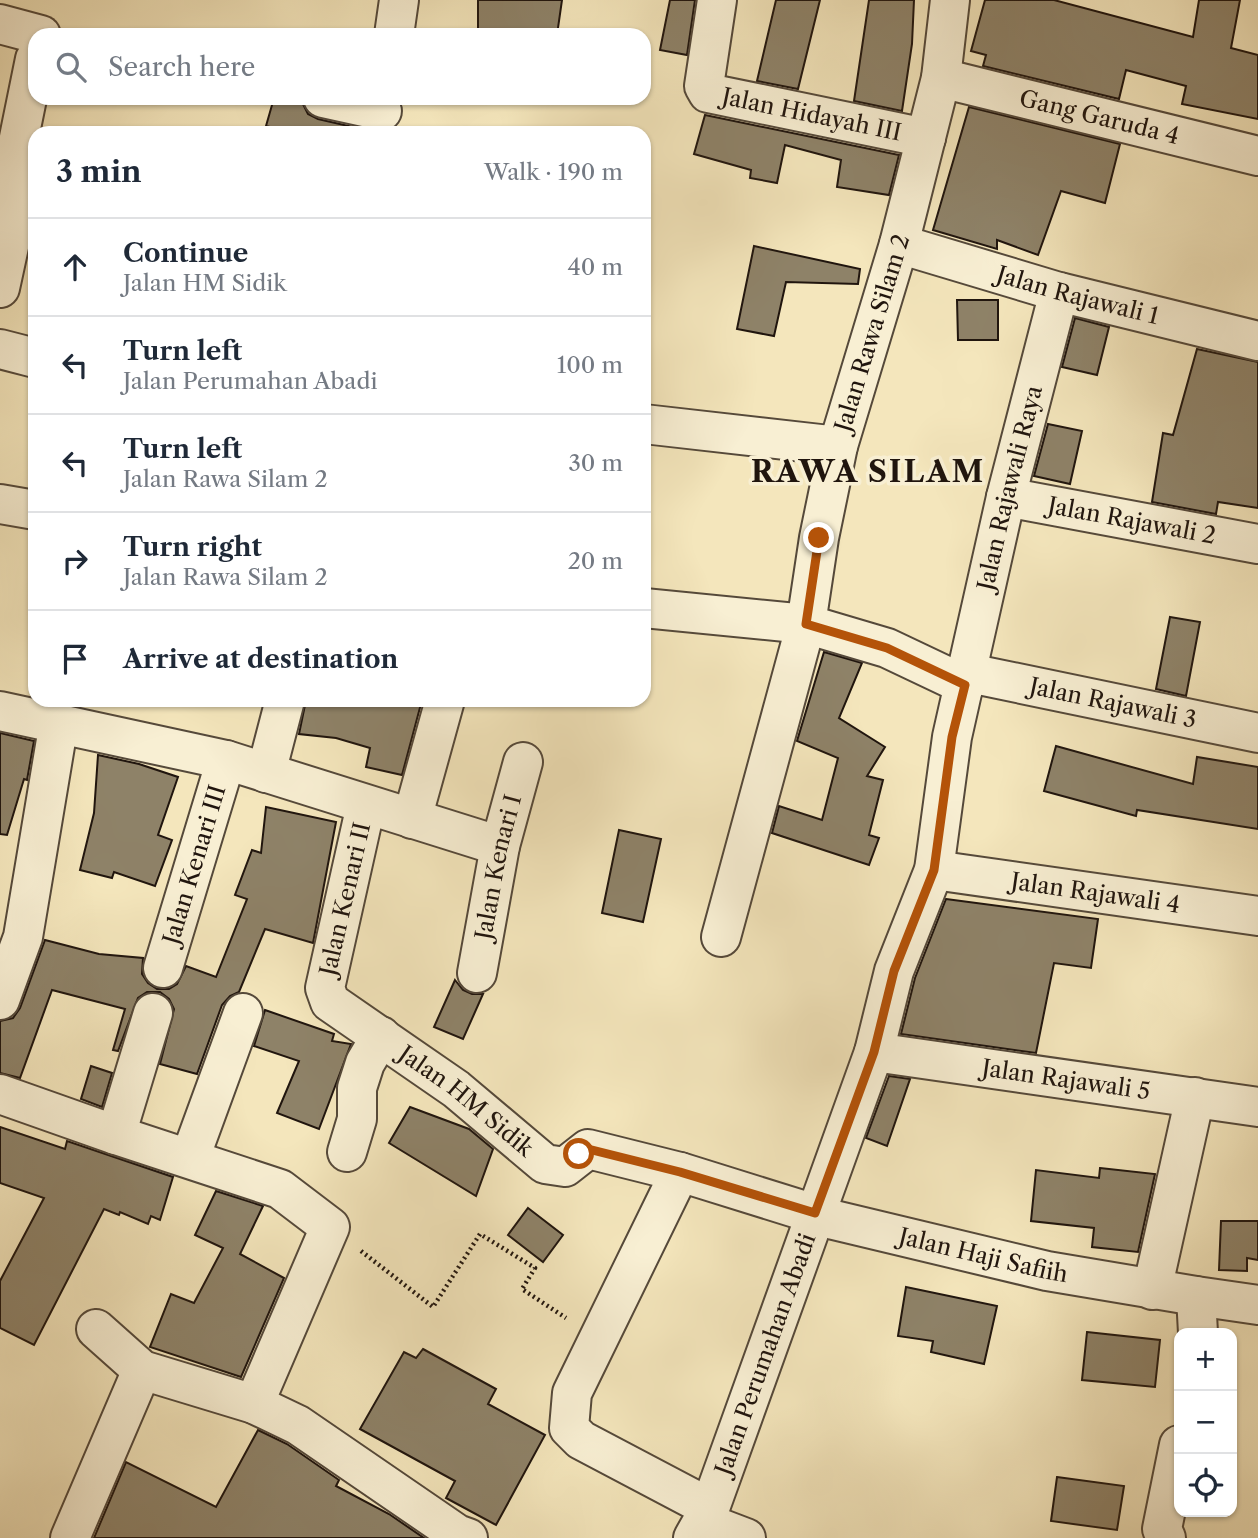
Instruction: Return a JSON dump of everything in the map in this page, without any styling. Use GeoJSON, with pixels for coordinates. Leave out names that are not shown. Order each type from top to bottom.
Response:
{"type":"FeatureCollection","features":[{"type":"Feature","properties":{"kind":"street"},"geometry":{"type":"LineString","coordinates":[[395,28],[399,0]]}},
{"type":"Feature","properties":{"kind":"street","name":"Jalan Hidayah III"},"geometry":{"type":"LineString","coordinates":[[717,0],[704,86],[708,93],[926,138]]}},
{"type":"Feature","properties":{"kind":"street","name":"Jalan Rawa Silam 2"},"geometry":{"type":"LineString","coordinates":[[721,937],[806,624],[819,538],[838,446],[900,244],[941,78],[950,0]]}},
{"type":"Feature","properties":{"kind":"street"},"geometry":{"type":"LineString","coordinates":[[0,24],[28,32]]}},
{"type":"Feature","properties":{"kind":"street","name":"Gang Garuda 4"},"geometry":{"type":"LineString","coordinates":[[941,78],[1258,156]]}},
{"type":"Feature","properties":{"kind":"street"},"geometry":{"type":"LineString","coordinates":[[0,288],[28,105]]}},
{"type":"Feature","properties":{"kind":"street"},"geometry":{"type":"LineString","coordinates":[[349,105],[382,114]]}},
{"type":"Feature","properties":{"kind":"street","name":"Jalan Rajawali 1"},"geometry":{"type":"LineString","coordinates":[[900,244],[1059,292],[1258,341]]}},
{"type":"Feature","properties":{"kind":"street","name":"Jalan Rajawali Raya"},"geometry":{"type":"LineString","coordinates":[[967,679],[1006,497],[1059,292]]}},
{"type":"Feature","properties":{"kind":"street"},"geometry":{"type":"LineString","coordinates":[[0,349],[28,356]]}},
{"type":"Feature","properties":{"kind":"street"},"geometry":{"type":"LineString","coordinates":[[651,425],[838,446]]}},
{"type":"Feature","properties":{"kind":"street","name":"Jalan Rajawali 2"},"geometry":{"type":"LineString","coordinates":[[1006,497],[1258,544]]}},
{"type":"Feature","properties":{"kind":"street"},"geometry":{"type":"LineString","coordinates":[[0,504],[28,509]]}},
{"type":"Feature","properties":{"kind":"street"},"geometry":{"type":"LineString","coordinates":[[651,609],[806,624],[887,648],[967,679]]}},
{"type":"Feature","properties":{"kind":"street","name":"Jalan Rajawali 3"},"geometry":{"type":"LineString","coordinates":[[967,679],[1258,733]]}},
{"type":"Feature","properties":{"kind":"street","name":"Jalan Perumahan Abadi"},"geometry":{"type":"LineString","coordinates":[[702,1522],[874,1052],[894,971],[934,870],[952,737],[967,679]]}},
{"type":"Feature","properties":{"kind":"street"},"geometry":{"type":"LineString","coordinates":[[266,773],[283,707]]}},
{"type":"Feature","properties":{"kind":"street"},"geometry":{"type":"LineString","coordinates":[[412,819],[443,707]]}},
{"type":"Feature","properties":{"kind":"street"},"geometry":{"type":"LineString","coordinates":[[0,711],[226,760],[500,846]]}},
{"type":"Feature","properties":{"kind":"street"},"geometry":{"type":"LineString","coordinates":[[0,1000],[23,937],[60,722]]}},
{"type":"Feature","properties":{"kind":"street","name":"Jalan Kenari III"},"geometry":{"type":"LineString","coordinates":[[163,968],[226,760]]}},
{"type":"Feature","properties":{"kind":"street","name":"Jalan Kenari I"},"geometry":{"type":"LineString","coordinates":[[477,973],[500,846],[523,762]]}},
{"type":"Feature","properties":{"kind":"street","name":"Jalan Kenari II"},"geometry":{"type":"LineString","coordinates":[[366,805],[325,988],[330,1002],[340,1011],[386,1039]]}},
{"type":"Feature","properties":{"kind":"street","name":"Jalan Rajawali 4"},"geometry":{"type":"LineString","coordinates":[[934,870],[1258,916]]}},
{"type":"Feature","properties":{"kind":"street"},"geometry":{"type":"LineString","coordinates":[[116,1135],[153,1013]]}},
{"type":"Feature","properties":{"kind":"street"},"geometry":{"type":"LineString","coordinates":[[190,1158],[243,1013]]}},
{"type":"Feature","properties":{"kind":"street"},"geometry":{"type":"LineString","coordinates":[[347,1152],[357,1119],[357,1088],[365,1063],[386,1039]]}},
{"type":"Feature","properties":{"kind":"street","name":"Jalan HM Sidik"},"geometry":{"type":"LineString","coordinates":[[386,1039],[456,1089],[545,1164],[565,1167],[588,1149],[680,1172],[815,1213]]}},
{"type":"Feature","properties":{"kind":"street","name":"Jalan Rajawali 5"},"geometry":{"type":"LineString","coordinates":[[874,1052],[1258,1107]]}},
{"type":"Feature","properties":{"kind":"street"},"geometry":{"type":"LineString","coordinates":[[0,1094],[280,1189],[330,1227],[254,1404]]}},
{"type":"Feature","properties":{"kind":"street"},"geometry":{"type":"LineString","coordinates":[[1152,1290],[1195,1097]]}},
{"type":"Feature","properties":{"kind":"street"},"geometry":{"type":"LineString","coordinates":[[680,1172],[572,1393],[569,1428],[581,1440],[702,1522],[746,1538]]}},
{"type":"Feature","properties":{"kind":"street","name":"Jalan Haji Safiih"},"geometry":{"type":"LineString","coordinates":[[815,1213],[1047,1271],[1258,1305]]}},
{"type":"Feature","properties":{"kind":"street"},"geometry":{"type":"LineString","coordinates":[[1196,1296],[1198,1328]]}},
{"type":"Feature","properties":{"kind":"street"},"geometry":{"type":"LineString","coordinates":[[96,1329],[142,1370],[254,1404],[298,1426],[460,1537]]}},
{"type":"Feature","properties":{"kind":"street"},"geometry":{"type":"LineString","coordinates":[[70,1538],[142,1370]]}},
{"type":"Feature","properties":{"kind":"street"},"geometry":{"type":"LineString","coordinates":[[1166,1538],[1162,1529],[1177,1454]]}},
{"type":"Feature","properties":{"kind":"path"},"geometry":{"type":"LineString","coordinates":[[330,1227],[433,1307],[480,1234],[535,1268],[522,1289],[599,1340]]}},
{"type":"Feature","properties":{"kind":"building"},"geometry":{"type":"Polygon","coordinates":[[[478,0],[562,0],[558,28],[478,28],[478,0]]]}},
{"type":"Feature","properties":{"kind":"building"},"geometry":{"type":"Polygon","coordinates":[[[670,0],[695,0],[687,55],[660,50],[670,0]]]}},
{"type":"Feature","properties":{"kind":"building"},"geometry":{"type":"Polygon","coordinates":[[[776,0],[820,0],[798,89],[757,81],[776,0]]]}},
{"type":"Feature","properties":{"kind":"building"},"geometry":{"type":"Polygon","coordinates":[[[869,0],[914,0],[912,44],[902,111],[854,101],[869,0]]]}},
{"type":"Feature","properties":{"kind":"building"},"geometry":{"type":"Polygon","coordinates":[[[985,0],[1054,0],[1193,37],[1199,0],[1240,0],[1231,48],[1258,55],[1258,119],[1182,104],[1186,86],[1126,70],[1119,99],[983,66],[986,55],[971,51],[985,0]]]}},
{"type":"Feature","properties":{"kind":"building"},"geometry":{"type":"Polygon","coordinates":[[[272,105],[304,105],[308,114],[318,119],[348,126],[266,126],[272,105]]]}},
{"type":"Feature","properties":{"kind":"building"},"geometry":{"type":"Polygon","coordinates":[[[969,107],[1120,144],[1105,203],[1061,191],[1038,255],[997,240],[997,249],[933,230],[969,107]]]}},
{"type":"Feature","properties":{"kind":"building"},"geometry":{"type":"Polygon","coordinates":[[[705,115],[899,155],[889,195],[837,187],[841,160],[785,145],[777,183],[750,178],[751,170],[694,154],[705,115]]]}},
{"type":"Feature","properties":{"kind":"building"},"geometry":{"type":"Polygon","coordinates":[[[754,246],[860,269],[858,284],[786,282],[774,336],[737,329],[754,246]]]}},
{"type":"Feature","properties":{"kind":"building"},"geometry":{"type":"Polygon","coordinates":[[[957,300],[998,300],[998,340],[958,340],[957,300]]]}},
{"type":"Feature","properties":{"kind":"building"},"geometry":{"type":"Polygon","coordinates":[[[1075,318],[1109,327],[1097,375],[1062,367],[1075,318]]]}},
{"type":"Feature","properties":{"kind":"building"},"geometry":{"type":"Polygon","coordinates":[[[1197,349],[1258,362],[1258,508],[1218,502],[1216,514],[1152,502],[1163,433],[1173,435],[1197,349]]]}},
{"type":"Feature","properties":{"kind":"building"},"geometry":{"type":"Polygon","coordinates":[[[1048,424],[1082,431],[1070,484],[1034,476],[1048,424]]]}},
{"type":"Feature","properties":{"kind":"building"},"geometry":{"type":"Polygon","coordinates":[[[1170,617],[1200,622],[1186,696],[1156,689],[1170,617]]]}},
{"type":"Feature","properties":{"kind":"building"},"geometry":{"type":"Polygon","coordinates":[[[824,652],[862,663],[839,718],[885,747],[867,776],[883,780],[869,835],[879,838],[869,865],[772,833],[779,806],[822,820],[838,758],[797,741],[824,652]]]}},
{"type":"Feature","properties":{"kind":"building"},"geometry":{"type":"Polygon","coordinates":[[[305,707],[420,707],[402,775],[366,767],[370,748],[336,738],[299,734],[305,707]]]}},
{"type":"Feature","properties":{"kind":"building"},"geometry":{"type":"Polygon","coordinates":[[[0,733],[34,741],[27,780],[24,779],[7,835],[0,834],[0,733]]]}},
{"type":"Feature","properties":{"kind":"building"},"geometry":{"type":"Polygon","coordinates":[[[1056,746],[1193,784],[1197,757],[1258,767],[1258,829],[1137,810],[1136,816],[1044,791],[1056,746]]]}},
{"type":"Feature","properties":{"kind":"building"},"geometry":{"type":"Polygon","coordinates":[[[98,755],[139,764],[178,777],[158,835],[172,840],[155,886],[114,872],[112,878],[80,870],[94,813],[98,755]]]}},
{"type":"Feature","properties":{"kind":"building"},"geometry":{"type":"Polygon","coordinates":[[[266,807],[336,822],[313,943],[265,929],[239,992],[230,996],[222,1005],[197,1074],[160,1064],[174,1009],[169,999],[160,992],[147,992],[138,998],[118,1051],[113,1050],[125,1009],[52,990],[20,1078],[0,1073],[0,1021],[13,1018],[20,1008],[45,940],[99,954],[143,958],[142,974],[148,983],[157,989],[169,989],[177,984],[186,966],[216,977],[247,899],[235,895],[252,850],[261,853],[266,807]]]}},
{"type":"Feature","properties":{"kind":"building"},"geometry":{"type":"Polygon","coordinates":[[[619,830],[661,839],[643,922],[602,913],[619,830]]]}},
{"type":"Feature","properties":{"kind":"building"},"geometry":{"type":"Polygon","coordinates":[[[946,899],[1098,919],[1091,968],[1054,963],[1036,1053],[901,1034],[915,978],[946,899]]]}},
{"type":"Feature","properties":{"kind":"building"},"geometry":{"type":"Polygon","coordinates":[[[455,980],[463,990],[472,994],[483,994],[463,1039],[434,1027],[455,980]]]}},
{"type":"Feature","properties":{"kind":"building"},"geometry":{"type":"Polygon","coordinates":[[[265,1010],[334,1034],[332,1041],[351,1044],[319,1129],[277,1113],[299,1061],[254,1046],[265,1010]]]}},
{"type":"Feature","properties":{"kind":"building"},"geometry":{"type":"Polygon","coordinates":[[[91,1066],[112,1073],[102,1107],[81,1099],[91,1066]]]}},
{"type":"Feature","properties":{"kind":"building"},"geometry":{"type":"Polygon","coordinates":[[[889,1076],[910,1079],[887,1146],[866,1138],[889,1076]]]}},
{"type":"Feature","properties":{"kind":"building"},"geometry":{"type":"Polygon","coordinates":[[[410,1107],[469,1129],[493,1149],[476,1196],[389,1143],[410,1107]]]}},
{"type":"Feature","properties":{"kind":"building"},"geometry":{"type":"Polygon","coordinates":[[[0,1127],[65,1149],[67,1141],[173,1177],[160,1220],[151,1216],[148,1224],[120,1212],[119,1215],[104,1209],[34,1345],[0,1328],[0,1281],[44,1198],[0,1183],[0,1127]]]}},
{"type":"Feature","properties":{"kind":"building"},"geometry":{"type":"Polygon","coordinates":[[[1100,1168],[1155,1174],[1138,1252],[1092,1247],[1094,1228],[1031,1221],[1036,1170],[1099,1178],[1100,1168]]]}},
{"type":"Feature","properties":{"kind":"building"},"geometry":{"type":"Polygon","coordinates":[[[216,1191],[263,1206],[240,1254],[284,1278],[241,1377],[150,1347],[171,1294],[194,1303],[223,1248],[195,1235],[216,1191]]]}},
{"type":"Feature","properties":{"kind":"building"},"geometry":{"type":"Polygon","coordinates":[[[528,1208],[563,1235],[543,1262],[508,1235],[528,1208]]]}},
{"type":"Feature","properties":{"kind":"building"},"geometry":{"type":"Polygon","coordinates":[[[1221,1221],[1258,1221],[1258,1260],[1247,1258],[1247,1271],[1219,1270],[1221,1221]]]}},
{"type":"Feature","properties":{"kind":"building"},"geometry":{"type":"Polygon","coordinates":[[[906,1287],[997,1306],[984,1364],[931,1352],[933,1341],[898,1336],[906,1287]]]}},
{"type":"Feature","properties":{"kind":"building"},"geometry":{"type":"Polygon","coordinates":[[[1087,1332],[1160,1340],[1155,1387],[1082,1380],[1087,1332]]]}},
{"type":"Feature","properties":{"kind":"building"},"geometry":{"type":"Polygon","coordinates":[[[423,1349],[496,1389],[488,1404],[545,1435],[496,1525],[446,1498],[455,1481],[360,1429],[404,1352],[416,1358],[423,1349]]]}},
{"type":"Feature","properties":{"kind":"building"},"geometry":{"type":"Polygon","coordinates":[[[258,1430],[287,1444],[339,1480],[336,1486],[389,1514],[424,1538],[94,1538],[126,1462],[216,1507],[258,1430]]]}},
{"type":"Feature","properties":{"kind":"building"},"geometry":{"type":"Polygon","coordinates":[[[1057,1477],[1124,1486],[1117,1530],[1051,1521],[1057,1477]]]}},
{"type":"Feature","properties":{"kind":"district","name":"RAWA SILAM"},"geometry":{"type":"Point","coordinates":[868,471]}},
{"type":"Feature","properties":{"kind":"route"},"geometry":{"type":"LineString","coordinates":[[579,1154],[588,1149],[680,1172],[815,1213],[874,1052],[894,971],[934,870],[952,737],[965,685],[887,648],[806,624],[819,538]]}}]}
